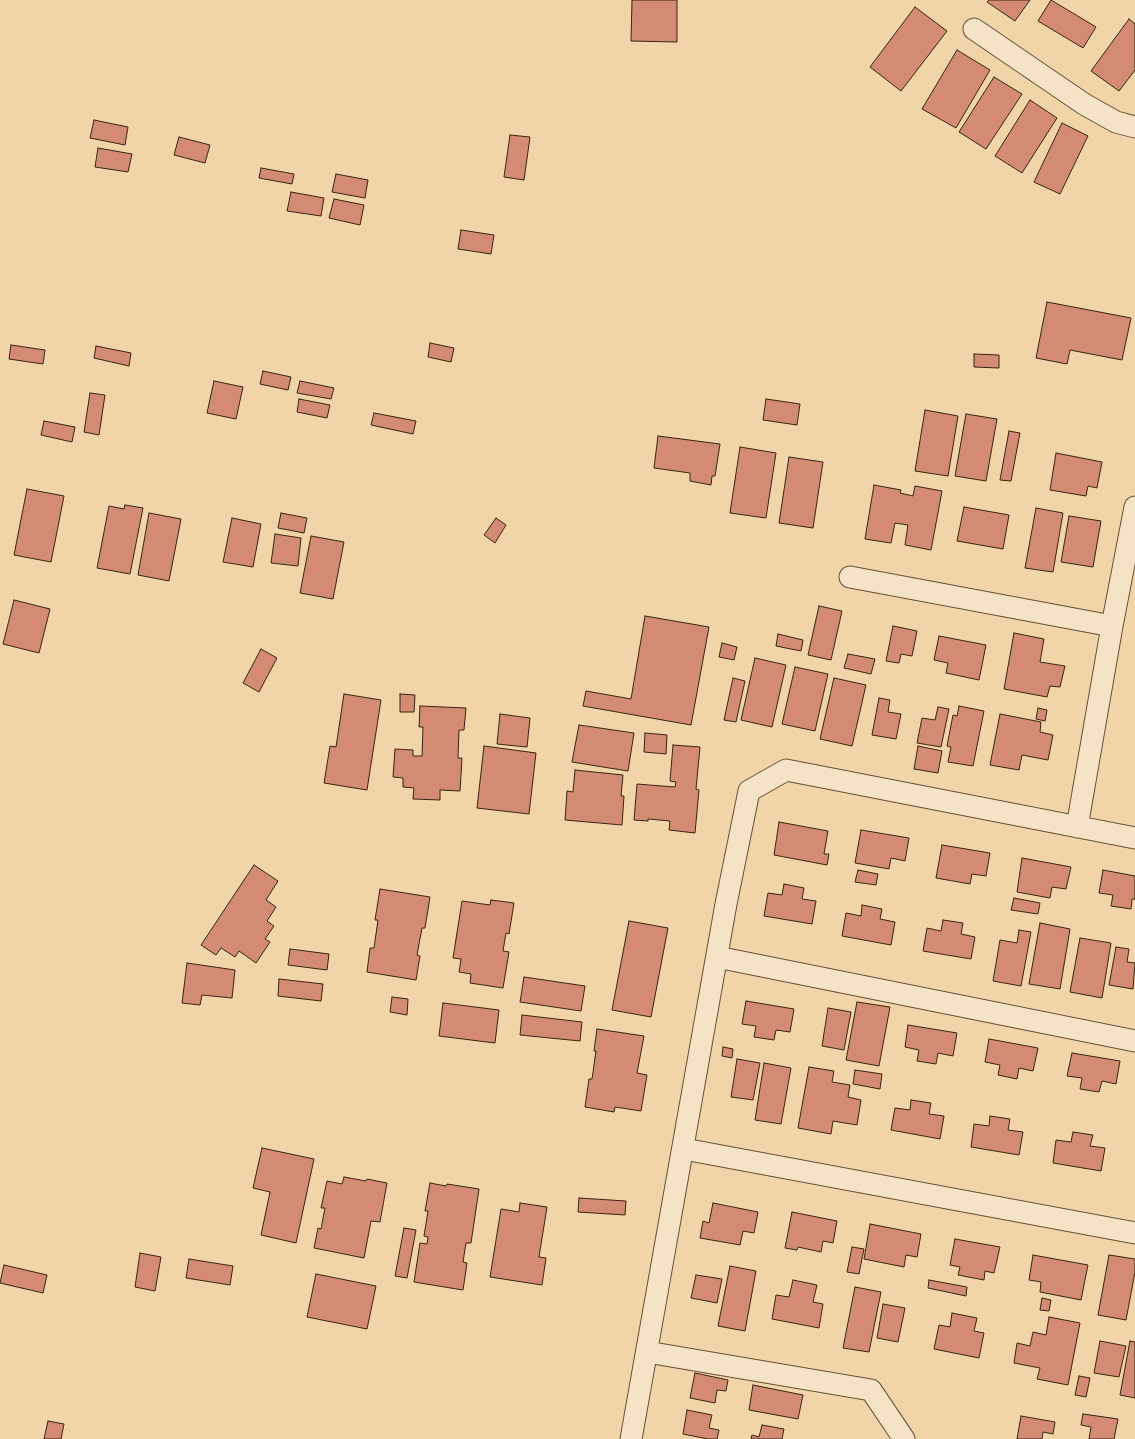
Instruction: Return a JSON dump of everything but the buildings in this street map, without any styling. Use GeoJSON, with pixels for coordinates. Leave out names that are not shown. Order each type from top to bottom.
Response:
{"type":"FeatureCollection","features":[{"type":"Feature","properties":{"kind":"street"},"geometry":{"type":"LineString","coordinates":[[974,29],[1084,104],[1116,122],[1135,127]]}},
{"type":"Feature","properties":{"kind":"street"},"geometry":{"type":"LineString","coordinates":[[1077,827],[1135,507]]}},
{"type":"Feature","properties":{"kind":"street"},"geometry":{"type":"LineString","coordinates":[[850,577],[1112,626]]}},
{"type":"Feature","properties":{"kind":"street"},"geometry":{"type":"LineString","coordinates":[[632,1439],[717,957],[749,791],[786,770],[1135,838]]}},
{"type":"Feature","properties":{"kind":"street"},"geometry":{"type":"LineString","coordinates":[[717,957],[1135,1041]]}},
{"type":"Feature","properties":{"kind":"street"},"geometry":{"type":"LineString","coordinates":[[684,1150],[1135,1233]]}},
{"type":"Feature","properties":{"kind":"street"},"geometry":{"type":"LineString","coordinates":[[647,1352],[871,1390],[904,1439]]}}]}
